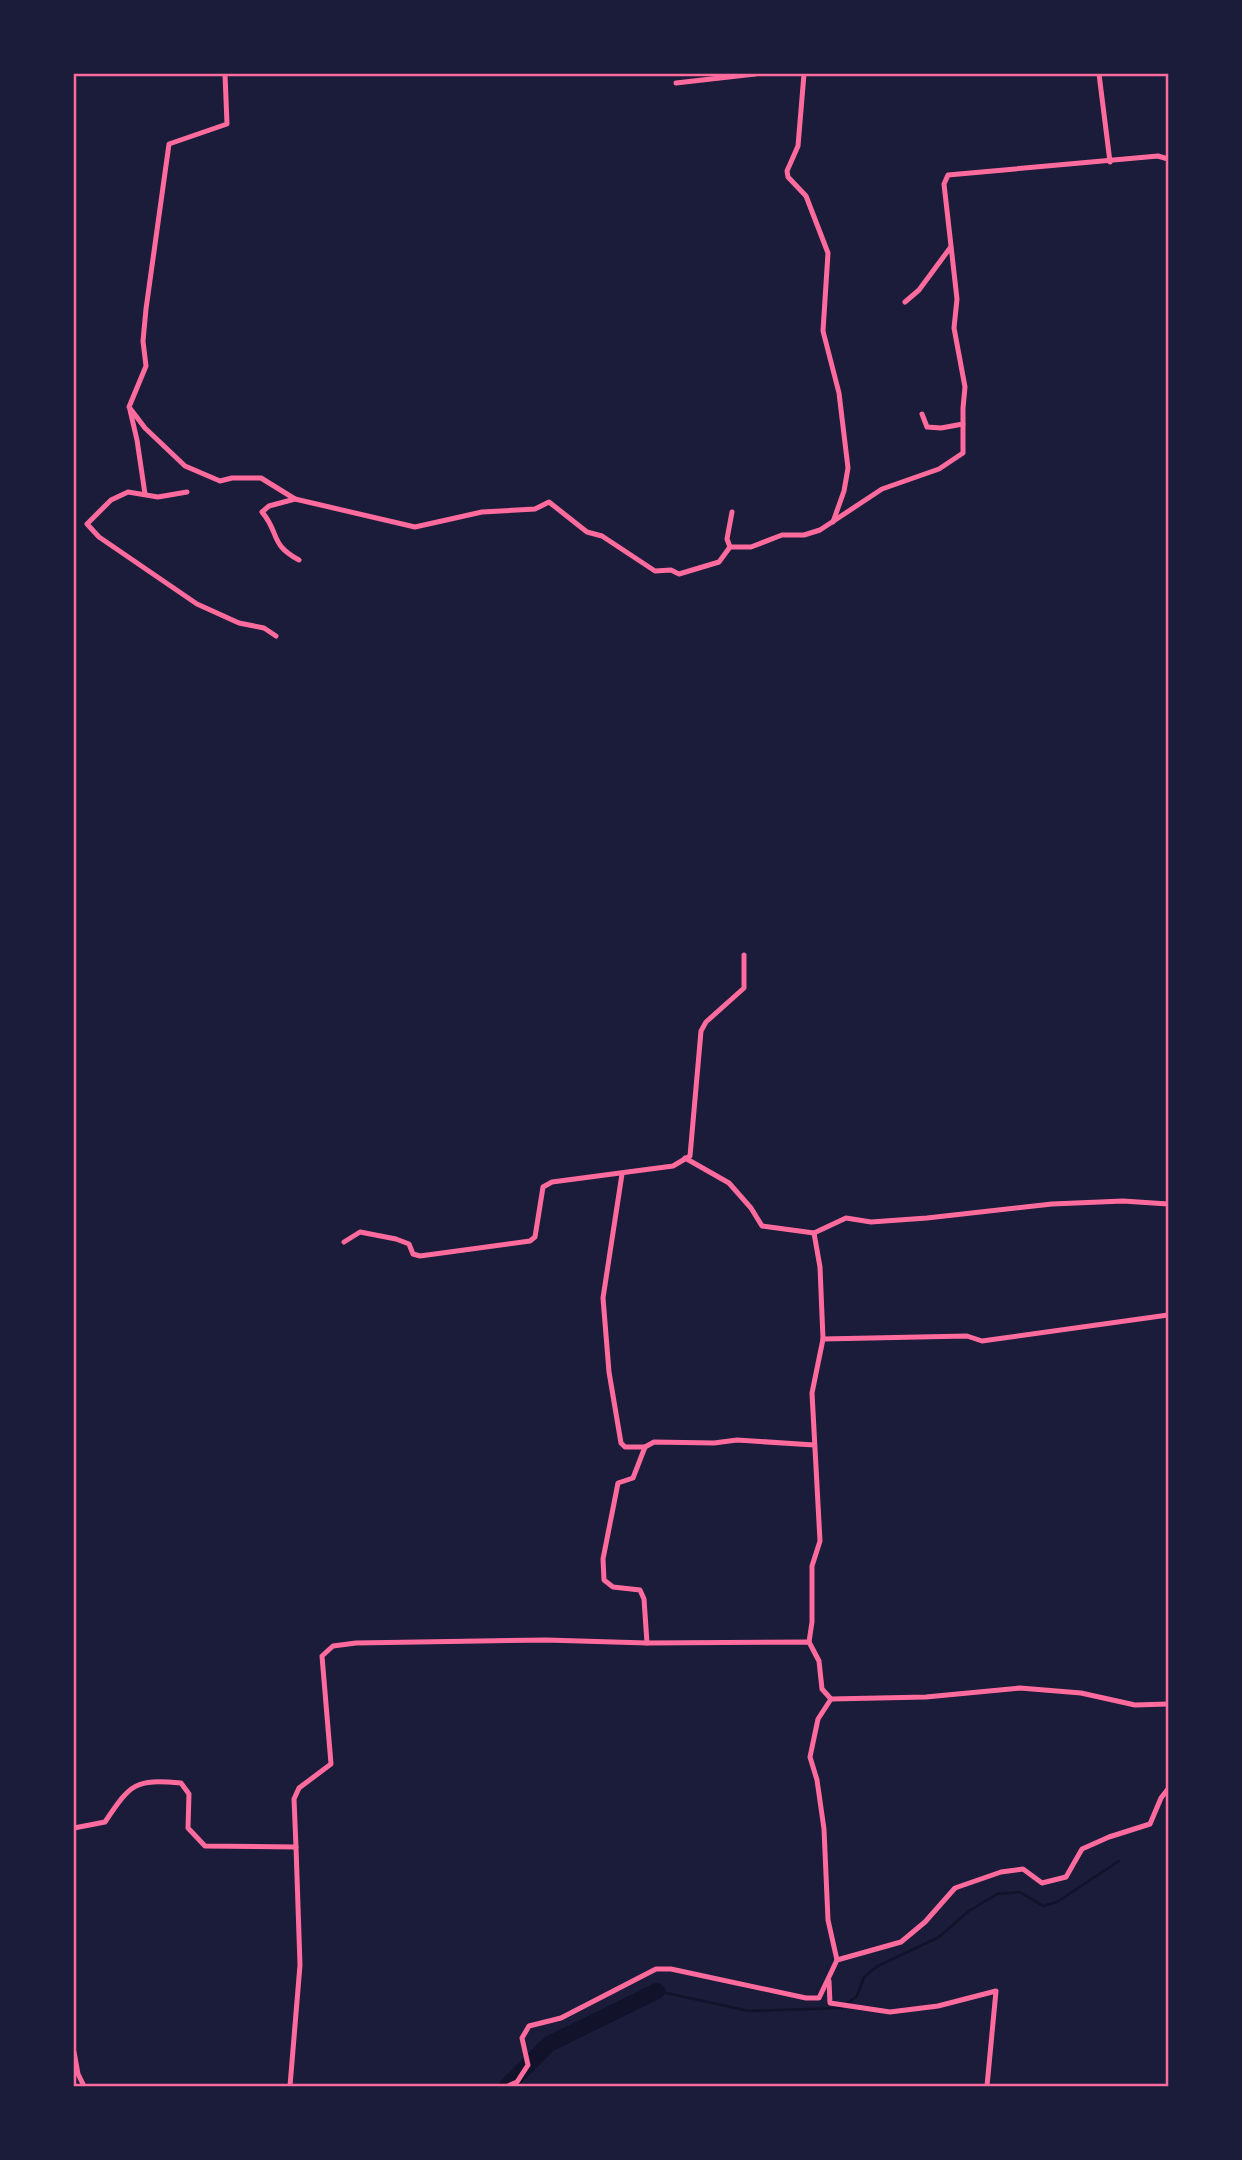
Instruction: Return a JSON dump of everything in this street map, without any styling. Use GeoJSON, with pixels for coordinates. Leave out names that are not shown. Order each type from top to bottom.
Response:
{"type":"FeatureCollection","features":[{"type":"Feature","properties":{"kind":"street"},"geometry":{"type":"LineString","coordinates":[[145,494],[129,407],[145,366],[146,309],[169,144],[227,124],[225,74]]}},
{"type":"Feature","properties":{"kind":"street"},"geometry":{"type":"LineString","coordinates":[[676,83],[755,74]]}},
{"type":"Feature","properties":{"kind":"street"},"geometry":{"type":"LineString","coordinates":[[804,74],[798,146],[787,171],[788,177],[806,196],[828,253],[823,331],[839,393],[848,468],[844,491],[832,522]]}},
{"type":"Feature","properties":{"kind":"street"},"geometry":{"type":"LineString","coordinates":[[1099,74],[1110,162]]}},
{"type":"Feature","properties":{"kind":"street"},"geometry":{"type":"LineString","coordinates":[[730,547],[751,547],[782,536],[804,535],[820,530],[883,489],[939,469],[963,453],[965,387],[954,328],[957,299],[944,184],[948,175],[1158,156],[1168,159]]}},
{"type":"Feature","properties":{"kind":"street"},"geometry":{"type":"LineString","coordinates":[[905,302],[919,290],[950,248]]}},
{"type":"Feature","properties":{"kind":"street"},"geometry":{"type":"LineString","coordinates":[[129,407],[145,428],[185,466],[220,481],[232,478],[261,478],[295,499],[415,527],[482,512],[535,509],[549,502],[587,532],[603,536],[655,571],[671,569],[680,574],[700,570],[719,562],[730,547]]}},
{"type":"Feature","properties":{"kind":"street"},"geometry":{"type":"LineString","coordinates":[[922,414],[928,427],[941,428],[963,424]]}},
{"type":"Feature","properties":{"kind":"street"},"geometry":{"type":"LineString","coordinates":[[187,492],[158,497],[128,492],[117,497],[87,524],[99,537],[197,604],[239,623],[264,628],[276,636]]}},
{"type":"Feature","properties":{"kind":"street"},"geometry":{"type":"LineString","coordinates":[[295,499],[269,506],[262,512],[271,523],[273,536],[284,552],[299,560]]}},
{"type":"Feature","properties":{"kind":"street"},"geometry":{"type":"LineString","coordinates":[[730,547],[727,539],[732,512]]}},
{"type":"Feature","properties":{"kind":"street"},"geometry":{"type":"LineString","coordinates":[[344,1241],[359,1232],[396,1238],[409,1244],[413,1254],[420,1256],[530,1241],[535,1237],[543,1187],[552,1182],[673,1166],[690,1156],[701,1031],[706,1022],[744,988],[744,956]]}},
{"type":"Feature","properties":{"kind":"street"},"geometry":{"type":"LineString","coordinates":[[685,1158],[729,1183],[751,1208],[762,1226],[814,1233],[846,1218],[871,1222],[1064,1203],[1124,1201],[1168,1204]]}},
{"type":"Feature","properties":{"kind":"street"},"geometry":{"type":"LineString","coordinates":[[622,1174],[603,1298],[609,1372],[621,1443],[625,1447],[645,1447],[654,1442],[714,1443],[737,1440],[814,1445]]}},
{"type":"Feature","properties":{"kind":"street"},"geometry":{"type":"LineString","coordinates":[[814,1233],[820,1267],[823,1339],[812,1393],[820,1541],[812,1566],[809,1642],[819,1661],[822,1689],[831,1699],[926,1697],[1020,1688],[1081,1693],[1135,1705],[1168,1704]]}},
{"type":"Feature","properties":{"kind":"street"},"geometry":{"type":"LineString","coordinates":[[823,1339],[967,1336],[982,1341],[1168,1315]]}},
{"type":"Feature","properties":{"kind":"street"},"geometry":{"type":"LineString","coordinates":[[645,1447],[633,1478],[618,1483],[603,1559],[604,1580],[613,1587],[640,1590],[644,1599],[647,1643]]}},
{"type":"Feature","properties":{"kind":"street"},"geometry":{"type":"LineString","coordinates":[[290,2087],[300,1965],[294,1799],[299,1788],[331,1764],[322,1656],[333,1646],[410,1641],[809,1642]]}},
{"type":"Feature","properties":{"kind":"street"},"geometry":{"type":"LineString","coordinates":[[508,2087],[517,2082],[528,2065],[522,2038],[529,2026],[561,2018],[656,1969],[671,1969],[806,1998],[819,1998],[837,1960],[828,1920],[824,1829],[817,1780],[810,1757],[818,1719],[831,1699]]}},
{"type":"Feature","properties":{"kind":"street"},"geometry":{"type":"LineString","coordinates":[[74,1829],[105,1822],[124,1792],[150,1780],[181,1783],[190,1794],[188,1828],[205,1846],[296,1847]]}},
{"type":"Feature","properties":{"kind":"street"},"geometry":{"type":"LineString","coordinates":[[837,1960],[901,1942],[925,1922],[955,1888],[1002,1872],[1023,1869],[1042,1883],[1066,1877],[1082,1850],[1109,1837],[1150,1824],[1161,1798],[1168,1789]]}},
{"type":"Feature","properties":{"kind":"street"},"geometry":{"type":"LineString","coordinates":[[829,1978],[830,2003],[891,2012],[938,2006],[996,1990],[987,2087]]}},
{"type":"Feature","properties":{"kind":"street"},"geometry":{"type":"LineString","coordinates":[[74,2052],[78,2074],[84,2087]]}},
{"type":"Feature","properties":{"kind":"waterway"},"geometry":{"type":"LineString","coordinates":[[657,1991],[749,2011],[842,2008],[857,1996],[864,1977],[876,1967],[939,1937],[969,1911],[997,1894],[1020,1892],[1043,1906],[1057,1902],[1119,1861]]}},
{"type":"Feature","properties":{"kind":"waterway"},"geometry":{"type":"LineString","coordinates":[[507,2086],[549,2044],[657,1991]]}}]}
